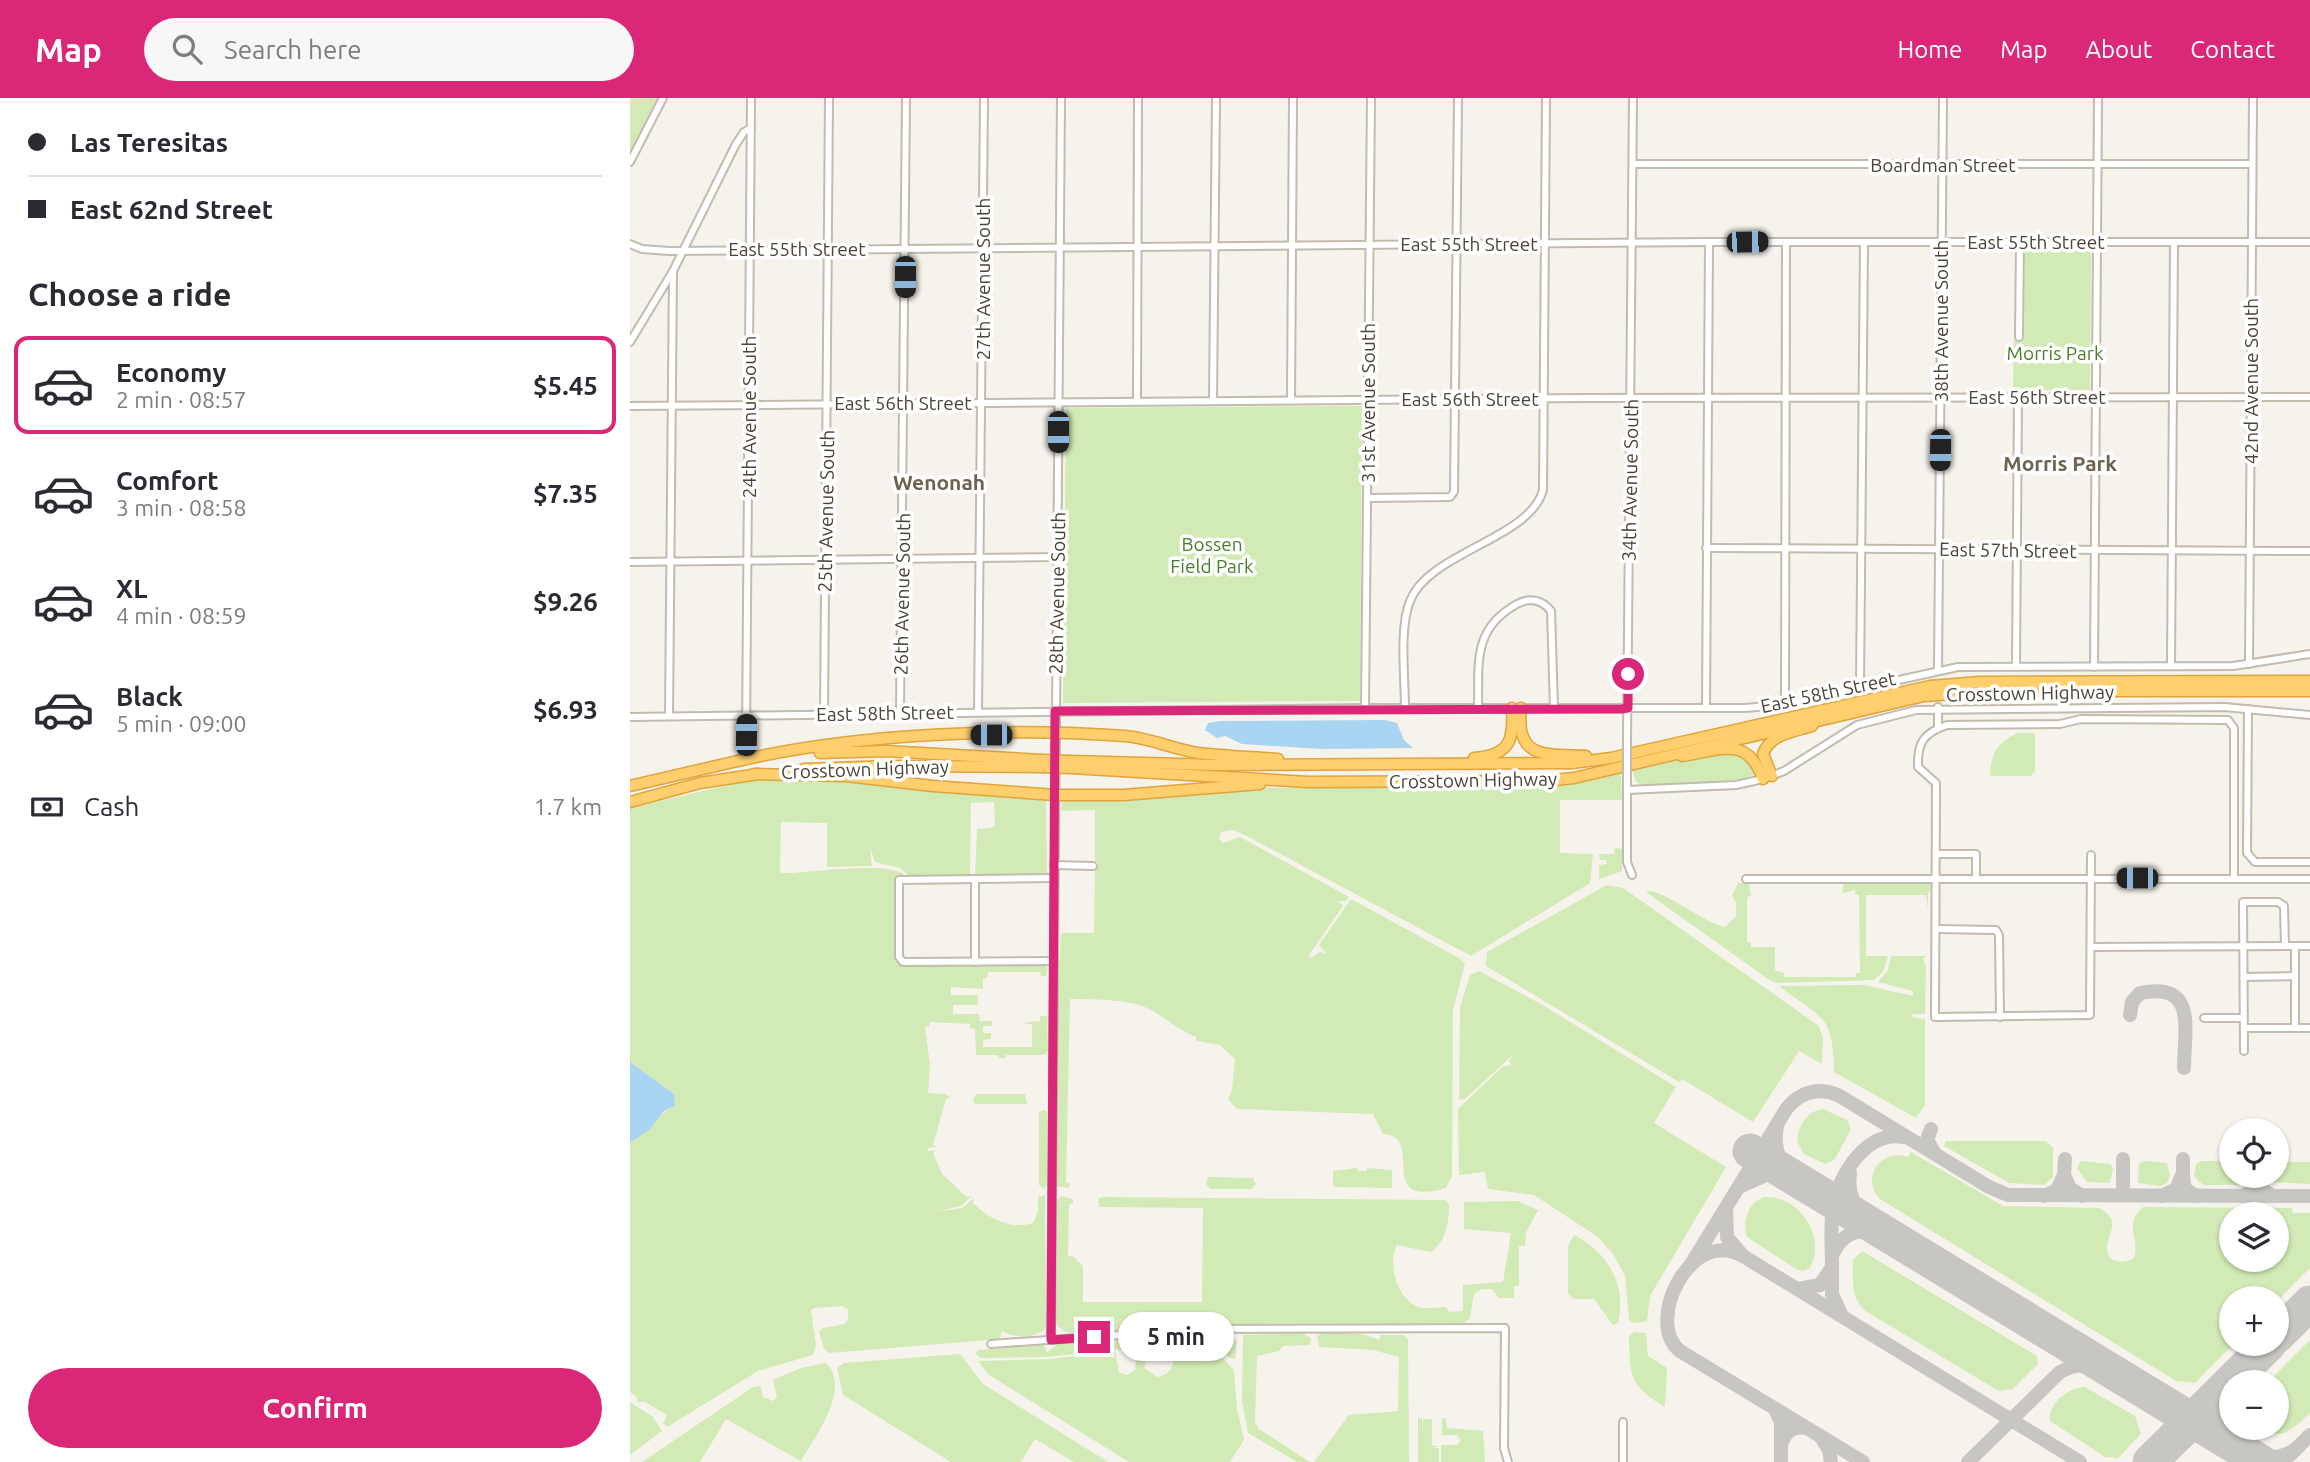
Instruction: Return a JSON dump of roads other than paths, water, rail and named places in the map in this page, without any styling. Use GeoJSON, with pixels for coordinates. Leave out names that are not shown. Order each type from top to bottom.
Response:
{"type":"FeatureCollection","features":[{"type":"Feature","properties":{"kind":"highway","name":"Crosstown Highway"},"geometry":{"type":"LineString","coordinates":[[1071,765],[1572,763],[1611,758],[1930,686],[1980,682],[2310,681]]}},
{"type":"Feature","properties":{"kind":"highway","name":"Crosstown Highway"},"geometry":{"type":"LineString","coordinates":[[630,786],[738,761],[840,751],[1308,782],[1544,781],[1574,778],[1654,757],[1924,696],[1999,691],[2310,691]]}},
{"type":"Feature","properties":{"kind":"highway"},"geometry":{"type":"LineString","coordinates":[[1768,778],[1763,754],[1774,738],[1889,702]]}},
{"type":"Feature","properties":{"kind":"highway"},"geometry":{"type":"LineString","coordinates":[[1517,708],[1521,738],[1536,753],[1611,758]]}},
{"type":"Feature","properties":{"kind":"highway"},"geometry":{"type":"LineString","coordinates":[[1401,764],[1489,757],[1504,750],[1512,738],[1517,708]]}},
{"type":"Feature","properties":{"kind":"highway"},"geometry":{"type":"LineString","coordinates":[[738,761],[788,749],[928,737],[1055,735],[1128,737],[1195,752],[1298,760],[1316,765]]}},
{"type":"Feature","properties":{"kind":"highway"},"geometry":{"type":"LineString","coordinates":[[1654,757],[1741,750],[1754,758],[1768,778]]}},
{"type":"Feature","properties":{"kind":"highway","name":"Crosstown Highway"},"geometry":{"type":"LineString","coordinates":[[630,802],[700,783],[754,774],[852,766],[1042,763]]}},
{"type":"Feature","properties":{"kind":"highway"},"geometry":{"type":"LineString","coordinates":[[754,774],[846,776],[1055,795],[1123,795],[1308,782]]}},
{"type":"Feature","properties":{"kind":"street"},"geometry":{"type":"LineString","coordinates":[[630,162],[663,98]]}},
{"type":"Feature","properties":{"kind":"street","name":"24th Avenue South"},"geometry":{"type":"LineString","coordinates":[[746,735],[751,98]]}},
{"type":"Feature","properties":{"kind":"street","name":"25th Avenue South"},"geometry":{"type":"LineString","coordinates":[[824,714],[829,98]]}},
{"type":"Feature","properties":{"kind":"street","name":"26th Avenue South"},"geometry":{"type":"LineString","coordinates":[[900,713],[906,98]]}},
{"type":"Feature","properties":{"kind":"street","name":"27th Avenue South"},"geometry":{"type":"LineString","coordinates":[[978,712],[984,98]]}},
{"type":"Feature","properties":{"kind":"street","name":"28th Avenue South"},"geometry":{"type":"LineString","coordinates":[[1051,1340],[1061,98]]}},
{"type":"Feature","properties":{"kind":"street"},"geometry":{"type":"LineString","coordinates":[[1137,400],[1138,98]]}},
{"type":"Feature","properties":{"kind":"street"},"geometry":{"type":"LineString","coordinates":[[1213,400],[1216,98]]}},
{"type":"Feature","properties":{"kind":"street"},"geometry":{"type":"LineString","coordinates":[[1291,400],[1293,98]]}},
{"type":"Feature","properties":{"kind":"street","name":"31st Avenue South"},"geometry":{"type":"LineString","coordinates":[[1365,708],[1371,98]]}},
{"type":"Feature","properties":{"kind":"street"},"geometry":{"type":"LineString","coordinates":[[1368,498],[1453,496],[1458,98]]}},
{"type":"Feature","properties":{"kind":"street"},"geometry":{"type":"LineString","coordinates":[[1405,708],[1406,616],[1416,590],[1443,567],[1522,518],[1541,498],[1546,98]]}},
{"type":"Feature","properties":{"kind":"street","name":"34th Avenue South"},"geometry":{"type":"LineString","coordinates":[[1632,875],[1627,862],[1627,740],[1633,98]]}},
{"type":"Feature","properties":{"kind":"street","name":"38th Avenue South"},"geometry":{"type":"LineString","coordinates":[[1938,669],[1943,98]]}},
{"type":"Feature","properties":{"kind":"street"},"geometry":{"type":"LineString","coordinates":[[2094,667],[2098,98]]}},
{"type":"Feature","properties":{"kind":"street","name":"42nd Avenue South"},"geometry":{"type":"LineString","coordinates":[[2249,664],[2253,98]]}},
{"type":"Feature","properties":{"kind":"street"},"geometry":{"type":"LineString","coordinates":[[630,342],[673,271],[736,144],[744,132],[751,128]]}},
{"type":"Feature","properties":{"kind":"street","name":"Boardman Street"},"geometry":{"type":"LineString","coordinates":[[1633,164],[2252,164]]}},
{"type":"Feature","properties":{"kind":"street"},"geometry":{"type":"LineString","coordinates":[[1706,708],[1709,242]]}},
{"type":"Feature","properties":{"kind":"street","name":"East 55th Street"},"geometry":{"type":"LineString","coordinates":[[630,244],[657,251],[1709,242],[2310,242]]}},
{"type":"Feature","properties":{"kind":"street"},"geometry":{"type":"LineString","coordinates":[[1785,705],[1786,242]]}},
{"type":"Feature","properties":{"kind":"street"},"geometry":{"type":"LineString","coordinates":[[1860,687],[1864,242]]}},
{"type":"Feature","properties":{"kind":"street"},"geometry":{"type":"LineString","coordinates":[[2019,337],[2020,242]]}},
{"type":"Feature","properties":{"kind":"street"},"geometry":{"type":"LineString","coordinates":[[2171,666],[2174,242]]}},
{"type":"Feature","properties":{"kind":"street"},"geometry":{"type":"LineString","coordinates":[[669,716],[673,271]]}},
{"type":"Feature","properties":{"kind":"street"},"geometry":{"type":"LineString","coordinates":[[2016,667],[2018,397]]}},
{"type":"Feature","properties":{"kind":"street","name":"East 56th Street"},"geometry":{"type":"LineString","coordinates":[[630,406],[1455,398],[2310,397]]}},
{"type":"Feature","properties":{"kind":"street","name":"East 57th Street"},"geometry":{"type":"LineString","coordinates":[[1706,548],[2310,551]]}},
{"type":"Feature","properties":{"kind":"street"},"geometry":{"type":"LineString","coordinates":[[630,562],[1058,557]]}},
{"type":"Feature","properties":{"kind":"street"},"geometry":{"type":"LineString","coordinates":[[1478,708],[1481,643],[1497,617],[1520,602],[1534,600],[1551,611],[1554,708]]}},
{"type":"Feature","properties":{"kind":"street","name":"East 58th Street"},"geometry":{"type":"LineString","coordinates":[[630,717],[1365,708],[1706,708],[1785,705],[1938,669],[2249,664],[2310,654]]}},
{"type":"Feature","properties":{"kind":"street"},"geometry":{"type":"LineString","coordinates":[[1938,708],[1938,728]]}},
{"type":"Feature","properties":{"kind":"street"},"geometry":{"type":"LineString","coordinates":[[1627,790],[1736,785],[1768,778],[1857,725],[1894,715],[1938,708],[2248,709],[2310,715]]}},
{"type":"Feature","properties":{"kind":"street"},"geometry":{"type":"LineString","coordinates":[[2248,709],[2249,858],[2255,862],[2310,862]]}},
{"type":"Feature","properties":{"kind":"street"},"geometry":{"type":"LineString","coordinates":[[2091,855],[2090,1015],[1935,1017],[1936,783],[1918,767],[1917,752],[1921,741],[1938,728],[1947,724],[2060,724],[2081,719],[2228,720],[2234,729],[2234,878]]}},
{"type":"Feature","properties":{"kind":"street"},"geometry":{"type":"LineString","coordinates":[[1937,854],[1976,854],[1976,879]]}},
{"type":"Feature","properties":{"kind":"street"},"geometry":{"type":"LineString","coordinates":[[1054,865],[1093,866]]}},
{"type":"Feature","properties":{"kind":"street"},"geometry":{"type":"LineString","coordinates":[[1054,878],[899,880],[900,961],[1054,961]]}},
{"type":"Feature","properties":{"kind":"street"},"geometry":{"type":"LineString","coordinates":[[975,879],[975,962]]}},
{"type":"Feature","properties":{"kind":"street"},"geometry":{"type":"LineString","coordinates":[[1746,879],[2310,879]]}},
{"type":"Feature","properties":{"kind":"street"},"geometry":{"type":"LineString","coordinates":[[2244,1051],[2243,902],[2278,902],[2285,908],[2286,946]]}},
{"type":"Feature","properties":{"kind":"street"},"geometry":{"type":"LineString","coordinates":[[1936,929],[1996,930],[1999,935],[2000,1017]]}},
{"type":"Feature","properties":{"kind":"street"},"geometry":{"type":"LineString","coordinates":[[2295,946],[2295,1028]]}},
{"type":"Feature","properties":{"kind":"street"},"geometry":{"type":"LineString","coordinates":[[2091,947],[2310,946]]}},
{"type":"Feature","properties":{"kind":"street"},"geometry":{"type":"LineString","coordinates":[[2244,977],[2295,976]]}},
{"type":"Feature","properties":{"kind":"street"},"geometry":{"type":"LineString","coordinates":[[2204,1018],[2243,1018]]}},
{"type":"Feature","properties":{"kind":"street"},"geometry":{"type":"LineString","coordinates":[[2244,1028],[2310,1028]]}},
{"type":"Feature","properties":{"kind":"street"},"geometry":{"type":"LineString","coordinates":[[991,1344],[1206,1329],[1505,1328],[1503,1448],[1508,1462]]}},
{"type":"Feature","properties":{"kind":"street"},"geometry":{"type":"LineString","coordinates":[[1623,1422],[1623,1462]]}},
{"type":"Feature","properties":{"kind":"water"},"geometry":{"type":"Polygon","coordinates":[[[1385,720],[1397,723],[1404,740],[1413,748],[1321,749],[1242,744],[1225,736],[1217,738],[1205,730],[1208,723],[1221,721],[1385,720]]]}},
{"type":"Feature","properties":{"kind":"water"},"geometry":{"type":"Polygon","coordinates":[[[630,1062],[674,1094],[675,1106],[664,1111],[649,1130],[630,1143],[630,1062]]]}},
{"type":"Feature","properties":{"kind":"district","name":"Morris Park"},"geometry":{"type":"Point","coordinates":[2060,463]}},
{"type":"Feature","properties":{"kind":"district","name":"Wenonah"},"geometry":{"type":"Point","coordinates":[939,482]}},
{"type":"Feature","properties":{"kind":"park label","name":"Bossen Field Park"},"geometry":{"type":"Point","coordinates":[1212,555]}}]}
